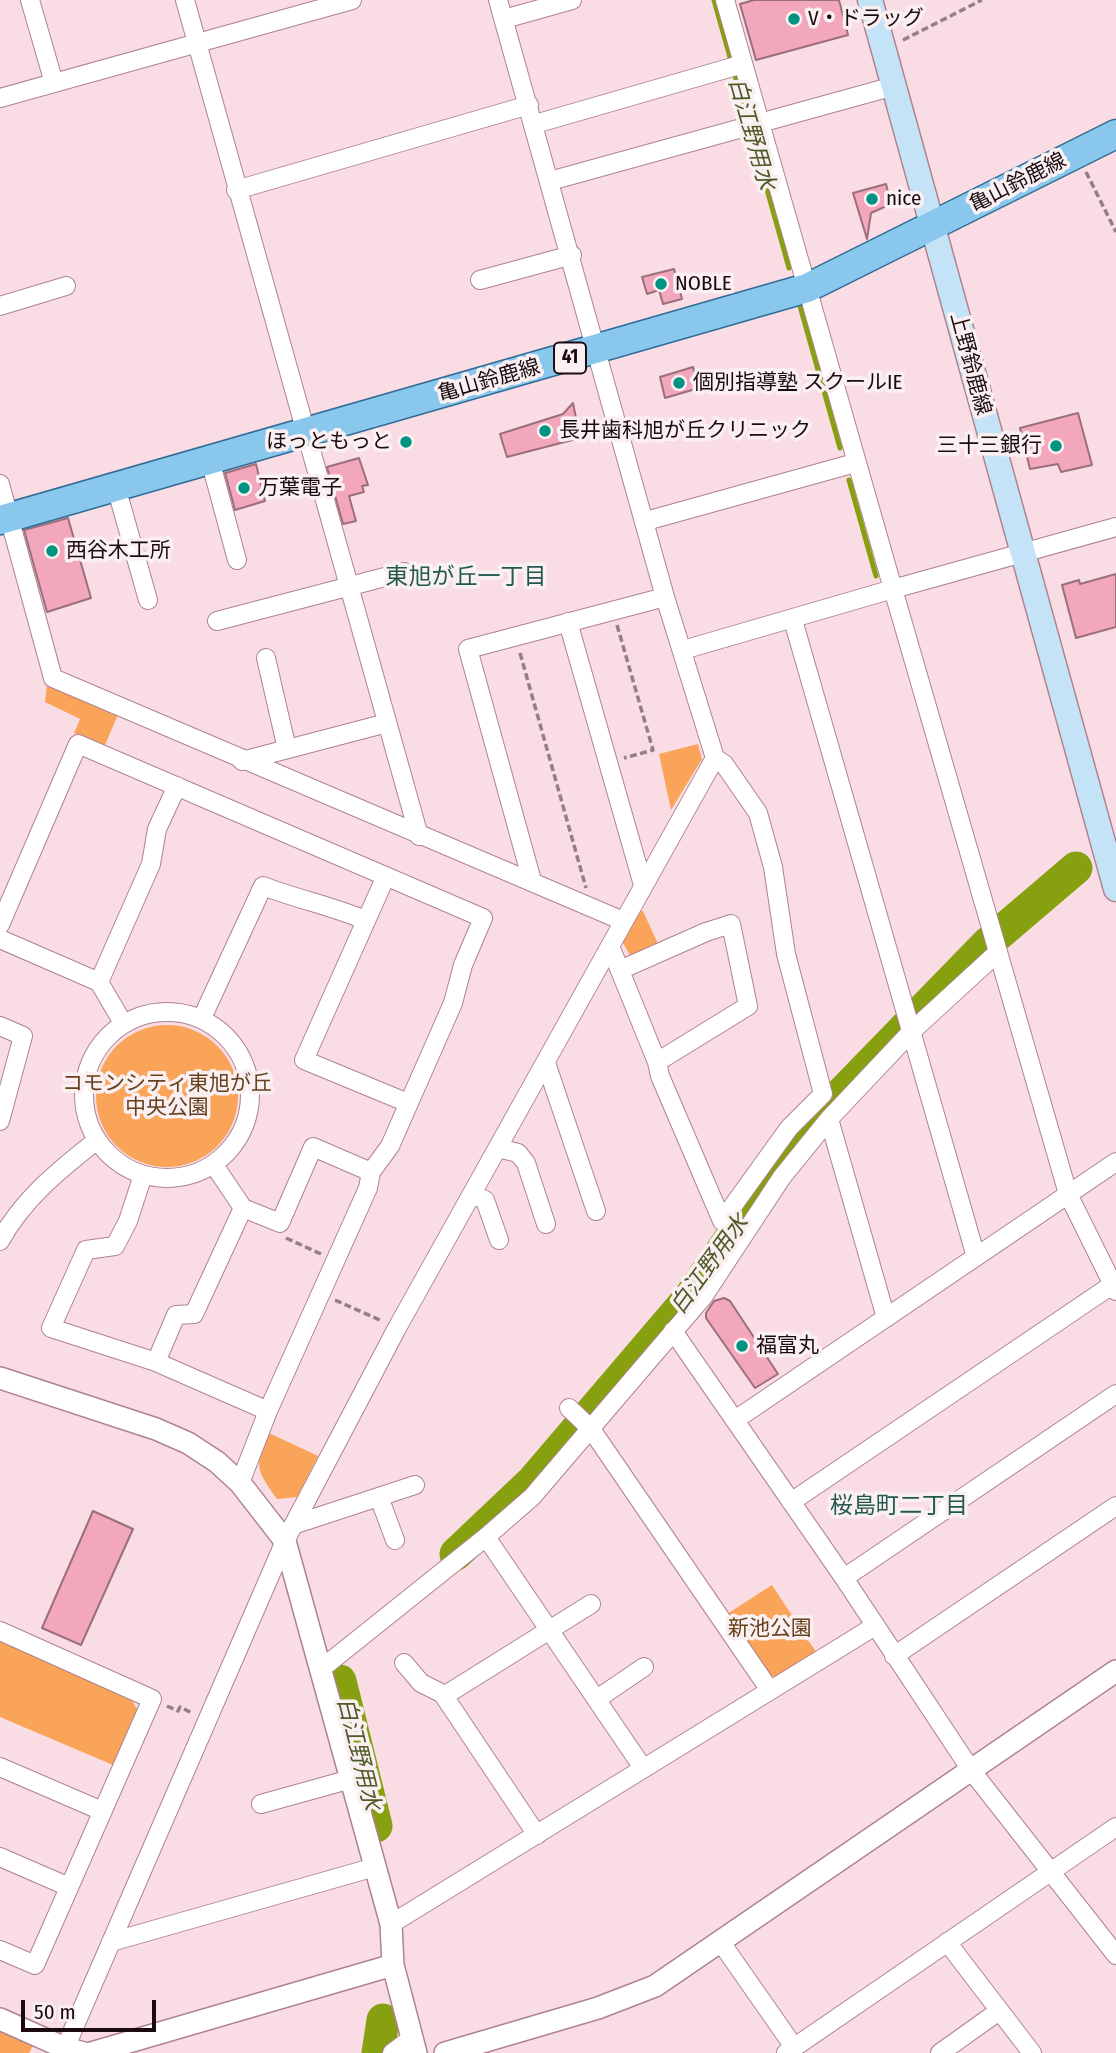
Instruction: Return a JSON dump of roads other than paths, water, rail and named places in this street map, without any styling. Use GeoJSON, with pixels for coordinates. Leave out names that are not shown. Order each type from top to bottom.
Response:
{"type":"FeatureCollection","features":[{"type":"Feature","properties":{"kind":"main road","name":"上野鈴鹿線"},"geometry":{"type":"LineString","coordinates":[[870,0],[1116,889]]}},
{"type":"Feature","properties":{"kind":"main road","name":"亀山鈴鹿線"},"geometry":{"type":"LineString","coordinates":[[5,519],[807,288],[1116,134]]}},
{"type":"Feature","properties":{"kind":"street"},"geometry":{"type":"LineString","coordinates":[[30,0],[54,83]]}},
{"type":"Feature","properties":{"kind":"street"},"geometry":{"type":"LineString","coordinates":[[185,0],[236,190],[419,836]]}},
{"type":"Feature","properties":{"kind":"street"},"geometry":{"type":"LineString","coordinates":[[0,98],[352,0]]}},
{"type":"Feature","properties":{"kind":"street"},"geometry":{"type":"LineString","coordinates":[[498,0],[572,255],[665,597],[715,758],[724,764],[758,813],[772,867],[786,954],[823,1094],[789,1128],[721,1228],[610,946]]}},
{"type":"Feature","properties":{"kind":"street"},"geometry":{"type":"LineString","coordinates":[[504,19],[572,0]]}},
{"type":"Feature","properties":{"kind":"street"},"geometry":{"type":"LineString","coordinates":[[725,0],[736,66],[752,125],[807,288],[855,463],[1068,1194],[1114,1288],[791,1502]]}},
{"type":"Feature","properties":{"kind":"street"},"geometry":{"type":"LineString","coordinates":[[535,124],[736,66]]}},
{"type":"Feature","properties":{"kind":"street"},"geometry":{"type":"LineString","coordinates":[[551,181],[894,86]]}},
{"type":"Feature","properties":{"kind":"street"},"geometry":{"type":"LineString","coordinates":[[236,190],[529,104]]}},
{"type":"Feature","properties":{"kind":"street"},"geometry":{"type":"LineString","coordinates":[[480,280],[572,255]]}},
{"type":"Feature","properties":{"kind":"street"},"geometry":{"type":"LineString","coordinates":[[0,306],[66,286]]}},
{"type":"Feature","properties":{"kind":"street"},"geometry":{"type":"LineString","coordinates":[[210,460],[237,560]]}},
{"type":"Feature","properties":{"kind":"street"},"geometry":{"type":"LineString","coordinates":[[646,520],[855,463]]}},
{"type":"Feature","properties":{"kind":"street"},"geometry":{"type":"LineString","coordinates":[[0,484],[5,519],[53,678],[242,761],[623,921]]}},
{"type":"Feature","properties":{"kind":"street"},"geometry":{"type":"LineString","coordinates":[[116,487],[148,600]]}},
{"type":"Feature","properties":{"kind":"street"},"geometry":{"type":"LineString","coordinates":[[683,650],[1116,527]]}},
{"type":"Feature","properties":{"kind":"street"},"geometry":{"type":"LineString","coordinates":[[218,621],[404,572]]}},
{"type":"Feature","properties":{"kind":"street"},"geometry":{"type":"LineString","coordinates":[[532,881],[468,649],[665,597]]}},
{"type":"Feature","properties":{"kind":"street"},"geometry":{"type":"LineString","coordinates":[[793,620],[976,1256]]}},
{"type":"Feature","properties":{"kind":"street"},"geometry":{"type":"LineString","coordinates":[[568,622],[643,885]]}},
{"type":"Feature","properties":{"kind":"street"},"geometry":{"type":"LineString","coordinates":[[266,658],[287,749]]}},
{"type":"Feature","properties":{"kind":"street"},"geometry":{"type":"LineString","coordinates":[[242,761],[387,723]]}},
{"type":"Feature","properties":{"kind":"street"},"geometry":{"type":"LineString","coordinates":[[0,925],[78,744],[483,918],[463,965],[453,1003],[390,1146],[371,1172],[368,1188],[268,1411],[240,1483]]}},
{"type":"Feature","properties":{"kind":"street"},"geometry":{"type":"LineString","coordinates":[[0,2019],[71,2051],[111,1942],[289,1533],[397,1328],[715,758]]}},
{"type":"Feature","properties":{"kind":"street"},"geometry":{"type":"LineString","coordinates":[[99,982],[152,864],[157,829],[177,786]]}},
{"type":"Feature","properties":{"kind":"street"},"geometry":{"type":"LineString","coordinates":[[386,876],[304,1060],[408,1103]]}},
{"type":"Feature","properties":{"kind":"street"},"geometry":{"type":"LineString","coordinates":[[202,1018],[263,886],[291,897],[324,903],[365,920]]}},
{"type":"Feature","properties":{"kind":"street"},"geometry":{"type":"LineString","coordinates":[[620,970],[731,924],[748,1006],[657,1062]]}},
{"type":"Feature","properties":{"kind":"street"},"geometry":{"type":"LineString","coordinates":[[0,939],[99,982],[123,1023]]}},
{"type":"Feature","properties":{"kind":"street"},"geometry":{"type":"LineString","coordinates":[[320,1669],[532,1497],[703,1297],[782,1177],[829,1119],[995,944]]}},
{"type":"Feature","properties":{"kind":"street"},"geometry":{"type":"LineString","coordinates":[[159,1013],[182,1013],[202,1018],[234,1046],[251,1085],[251,1105],[241,1131],[214,1165],[179,1177],[144,1175],[110,1156],[96,1141],[85,1112],[85,1077],[102,1043],[123,1023],[159,1013]]}},
{"type":"Feature","properties":{"kind":"street"},"geometry":{"type":"LineString","coordinates":[[0,1027],[23,1036],[0,1121]]}},
{"type":"Feature","properties":{"kind":"street"},"geometry":{"type":"LineString","coordinates":[[546,1063],[596,1211]]}},
{"type":"Feature","properties":{"kind":"street"},"geometry":{"type":"LineString","coordinates":[[829,1119],[886,1318]]}},
{"type":"Feature","properties":{"kind":"street"},"geometry":{"type":"LineString","coordinates":[[0,1241],[34,1194],[56,1172],[96,1141]]}},
{"type":"Feature","properties":{"kind":"street"},"geometry":{"type":"LineString","coordinates":[[214,1165],[243,1208],[280,1223],[313,1147],[371,1172]]}},
{"type":"Feature","properties":{"kind":"street"},"geometry":{"type":"LineString","coordinates":[[498,1148],[518,1153],[526,1163],[546,1224]]}},
{"type":"Feature","properties":{"kind":"street"},"geometry":{"type":"LineString","coordinates":[[735,1420],[1116,1162]]}},
{"type":"Feature","properties":{"kind":"street"},"geometry":{"type":"LineString","coordinates":[[144,1175],[116,1246],[86,1250],[51,1328],[156,1362],[268,1411]]}},
{"type":"Feature","properties":{"kind":"street"},"geometry":{"type":"LineString","coordinates":[[472,1194],[485,1200],[499,1240]]}},
{"type":"Feature","properties":{"kind":"street"},"geometry":{"type":"LineString","coordinates":[[156,1362],[176,1315],[194,1314],[243,1208]]}},
{"type":"Feature","properties":{"kind":"street"},"geometry":{"type":"LineString","coordinates":[[673,1331],[844,1578],[971,1770],[1116,1955]]}},
{"type":"Feature","properties":{"kind":"street"},"geometry":{"type":"LineString","coordinates":[[0,1378],[156,1429],[188,1443],[240,1483],[289,1533],[320,1669],[391,1924],[393,1965],[414,2046],[392,2053]]}},
{"type":"Feature","properties":{"kind":"street"},"geometry":{"type":"LineString","coordinates":[[844,1578],[1116,1394]]}},
{"type":"Feature","properties":{"kind":"street"},"geometry":{"type":"LineString","coordinates":[[569,1408],[590,1428],[769,1689]]}},
{"type":"Feature","properties":{"kind":"street"},"geometry":{"type":"LineString","coordinates":[[289,1533],[415,1485]]}},
{"type":"Feature","properties":{"kind":"street"},"geometry":{"type":"LineString","coordinates":[[379,1497],[395,1540]]}},
{"type":"Feature","properties":{"kind":"street"},"geometry":{"type":"LineString","coordinates":[[894,1656],[1116,1506]]}},
{"type":"Feature","properties":{"kind":"street"},"geometry":{"type":"LineString","coordinates":[[486,1536],[643,1768]]}},
{"type":"Feature","properties":{"kind":"street"},"geometry":{"type":"LineString","coordinates":[[445,1695],[591,1604]]}},
{"type":"Feature","properties":{"kind":"street"},"geometry":{"type":"LineString","coordinates":[[391,1924],[875,1626]]}},
{"type":"Feature","properties":{"kind":"street"},"geometry":{"type":"LineString","coordinates":[[0,1631],[152,1699],[35,1965],[0,1950]]}},
{"type":"Feature","properties":{"kind":"street"},"geometry":{"type":"LineString","coordinates":[[404,1663],[421,1683],[445,1695],[537,1835]]}},
{"type":"Feature","properties":{"kind":"street"},"geometry":{"type":"LineString","coordinates":[[597,1699],[644,1667]]}},
{"type":"Feature","properties":{"kind":"street"},"geometry":{"type":"LineString","coordinates":[[444,2053],[633,1997],[655,1986],[1116,1671]]}},
{"type":"Feature","properties":{"kind":"street"},"geometry":{"type":"LineString","coordinates":[[0,1767],[102,1811]]}},
{"type":"Feature","properties":{"kind":"street"},"geometry":{"type":"LineString","coordinates":[[261,1804],[351,1779]]}},
{"type":"Feature","properties":{"kind":"street"},"geometry":{"type":"LineString","coordinates":[[720,1941],[790,2050],[1116,1827]]}},
{"type":"Feature","properties":{"kind":"street"},"geometry":{"type":"LineString","coordinates":[[0,1857],[69,1887]]}},
{"type":"Feature","properties":{"kind":"street"},"geometry":{"type":"LineString","coordinates":[[111,1942],[375,1867]]}},
{"type":"Feature","properties":{"kind":"street"},"geometry":{"type":"LineString","coordinates":[[947,1942],[1032,2053]]}},
{"type":"Feature","properties":{"kind":"street"},"geometry":{"type":"LineString","coordinates":[[91,2053],[128,2048],[393,1965]]}},
{"type":"Feature","properties":{"kind":"street"},"geometry":{"type":"LineString","coordinates":[[940,2053],[999,2011]]}},
{"type":"Feature","properties":{"kind":"waterway","name":"白江野用水"},"geometry":{"type":"LineString","coordinates":[[714,0],[789,268]]}},
{"type":"Feature","properties":{"kind":"waterway","name":"白江野用水"},"geometry":{"type":"LineString","coordinates":[[800,306],[840,448]]}},
{"type":"Feature","properties":{"kind":"waterway","name":"白江野用水"},"geometry":{"type":"LineString","coordinates":[[849,480],[876,576]]}},
{"type":"Feature","properties":{"kind":"waterway","name":"白江野用水"},"geometry":{"type":"LineString","coordinates":[[456,1554],[533,1481],[690,1297],[803,1133],[988,943],[1076,868]]}},
{"type":"Feature","properties":{"kind":"waterway","name":"白江野用水"},"geometry":{"type":"LineString","coordinates":[[340,1681],[376,1826]]}},
{"type":"Feature","properties":{"kind":"waterway","name":"白江野用水"},"geometry":{"type":"LineString","coordinates":[[378,2053],[383,2020]]}},
{"type":"Feature","properties":{"kind":"place","name":"V・ドラッグ"},"geometry":{"type":"Point","coordinates":[794,19]}},
{"type":"Feature","properties":{"kind":"place","name":"nice"},"geometry":{"type":"Point","coordinates":[872,199]}},
{"type":"Feature","properties":{"kind":"place","name":"NOBLE"},"geometry":{"type":"Point","coordinates":[661,284]}},
{"type":"Feature","properties":{"kind":"place","name":"個別指導塾 スクールIE"},"geometry":{"type":"Point","coordinates":[679,383]}},
{"type":"Feature","properties":{"kind":"place","name":"長井歯科旭が丘クリニック"},"geometry":{"type":"Point","coordinates":[545,431]}},
{"type":"Feature","properties":{"kind":"place","name":"ほっともっと"},"geometry":{"type":"Point","coordinates":[406,442]}},
{"type":"Feature","properties":{"kind":"place","name":"三十三銀行"},"geometry":{"type":"Point","coordinates":[1056,446]}},
{"type":"Feature","properties":{"kind":"place","name":"万葉電子"},"geometry":{"type":"Point","coordinates":[244,488]}},
{"type":"Feature","properties":{"kind":"place","name":"西谷木工所"},"geometry":{"type":"Point","coordinates":[52,551]}},
{"type":"Feature","properties":{"kind":"place","name":"福富丸"},"geometry":{"type":"Point","coordinates":[742,1346]}},
{"type":"Feature","properties":{"kind":"district","name":"東旭が丘一丁目"},"geometry":{"type":"Point","coordinates":[466,578]}},
{"type":"Feature","properties":{"kind":"district","name":"桜島町二丁目"},"geometry":{"type":"Point","coordinates":[899,1507]}},
{"type":"Feature","properties":{"kind":"park label","name":"コモンシティ東旭が丘 中央公園"},"geometry":{"type":"Point","coordinates":[167,1096]}},
{"type":"Feature","properties":{"kind":"park label","name":"新池公園"},"geometry":{"type":"Point","coordinates":[770,1629]}}]}
